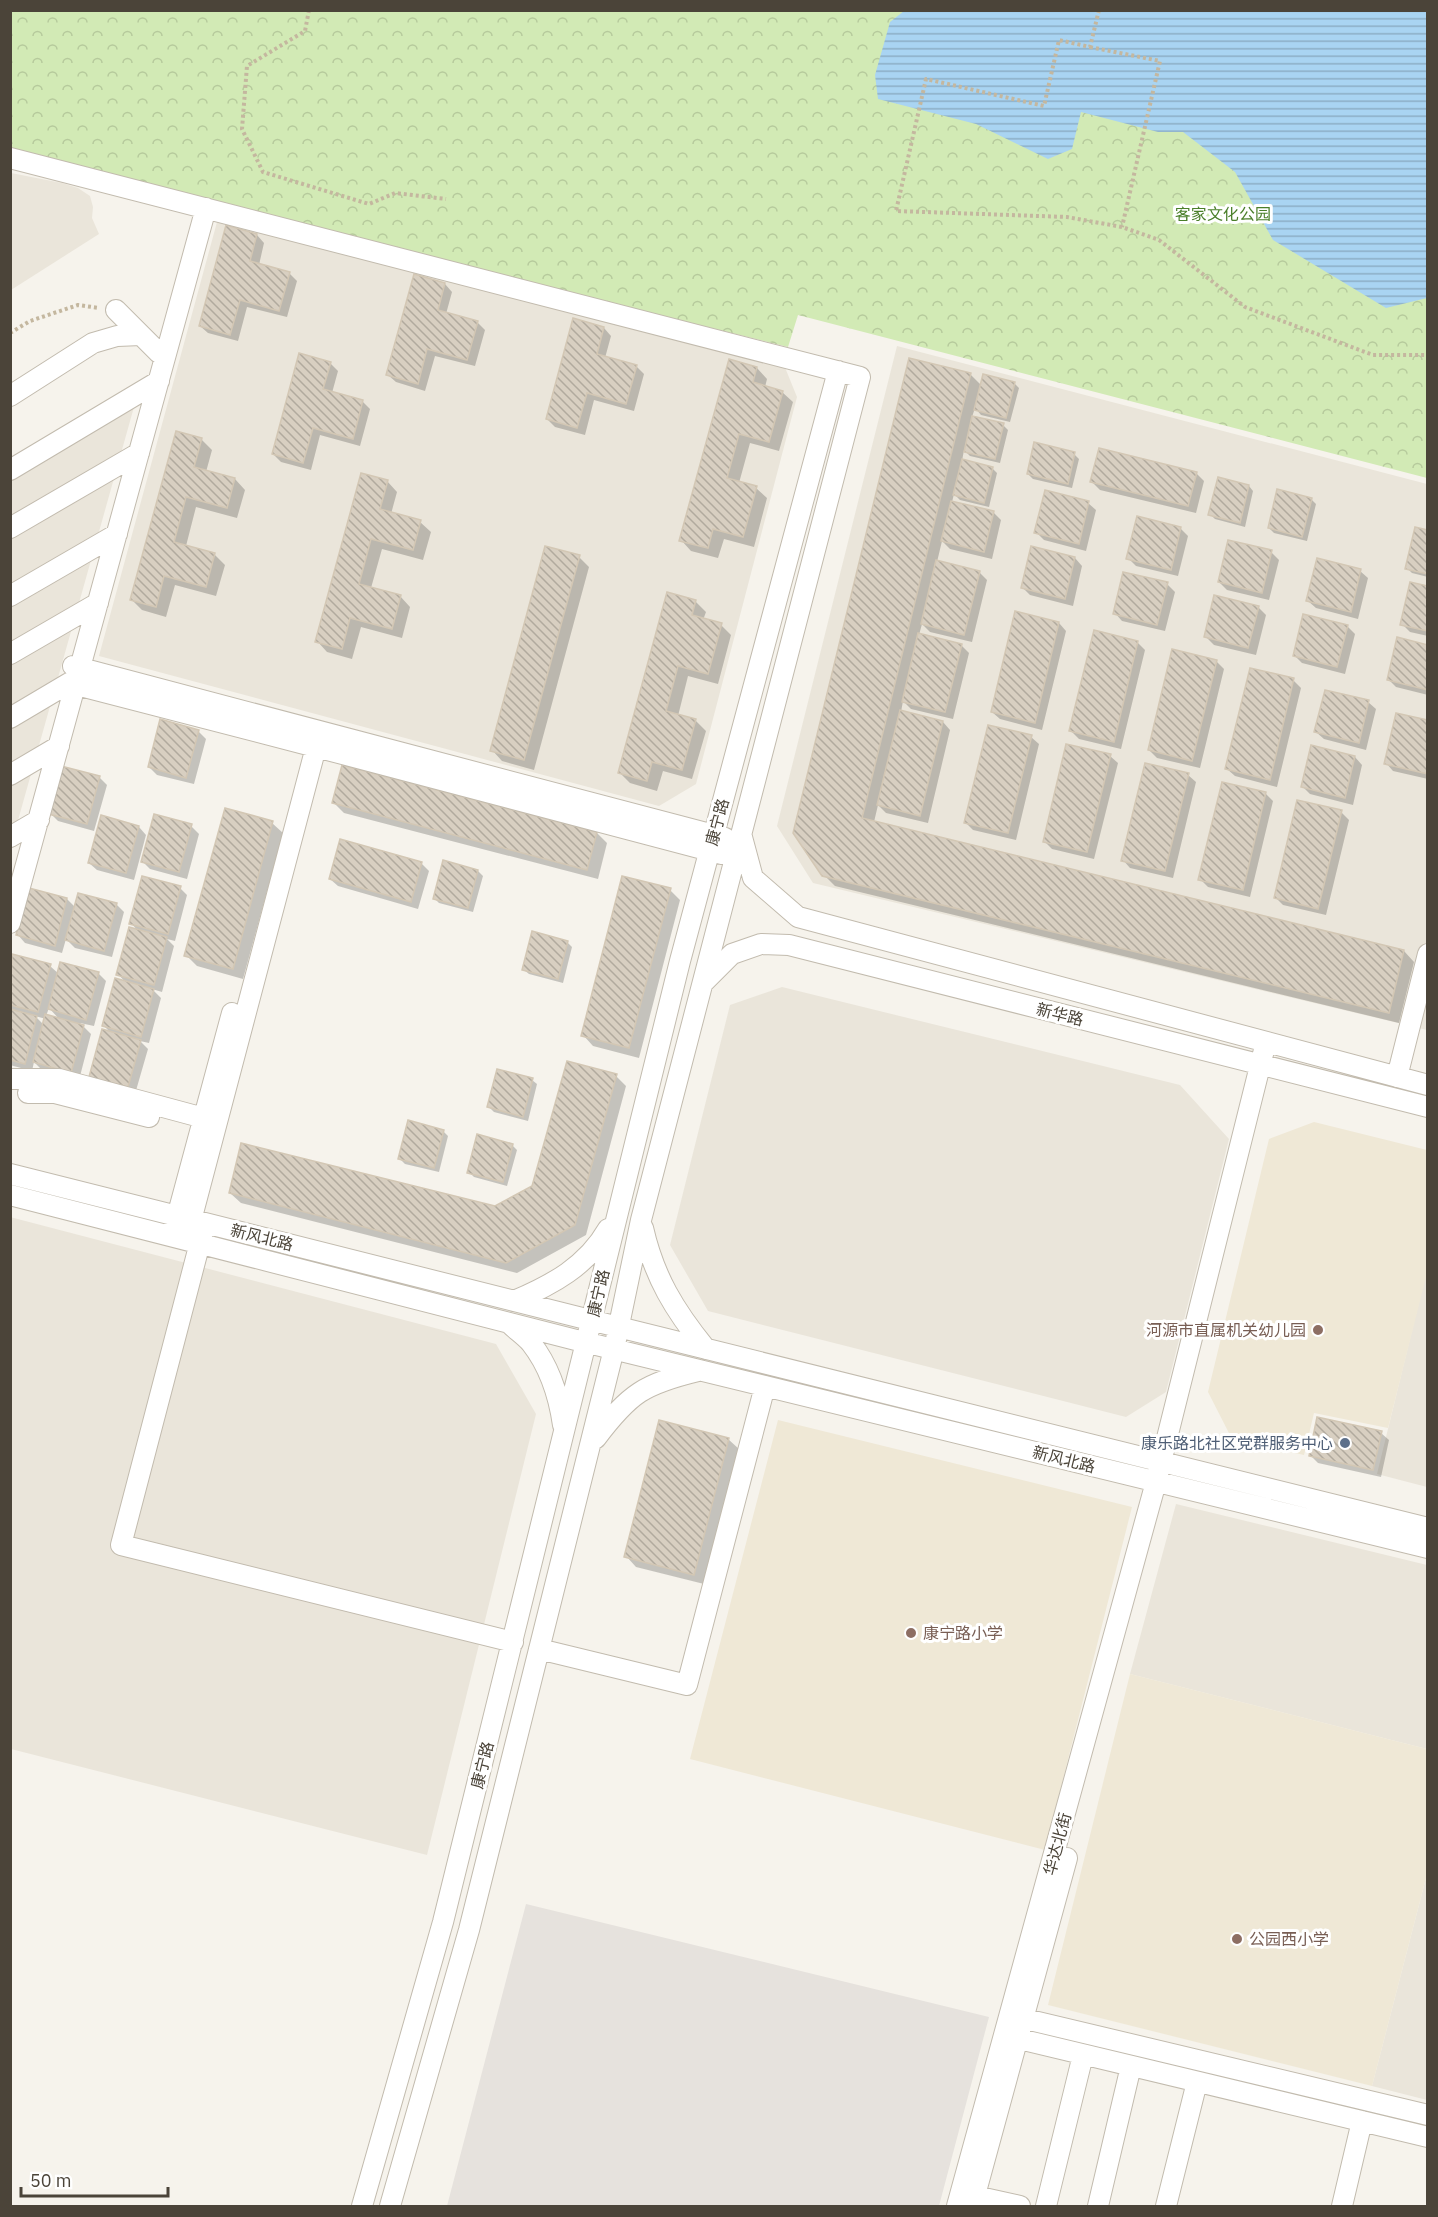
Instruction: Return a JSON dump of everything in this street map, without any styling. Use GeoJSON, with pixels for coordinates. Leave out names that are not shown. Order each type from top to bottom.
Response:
{"type":"FeatureCollection","features":[{"type":"Feature","properties":{"kind":"street"},"geometry":{"type":"LineString","coordinates":[[10,158],[201,211],[837,376]]}},
{"type":"Feature","properties":{"kind":"street"},"geometry":{"type":"LineString","coordinates":[[10,168],[201,211]]}},
{"type":"Feature","properties":{"kind":"street"},"geometry":{"type":"LineString","coordinates":[[10,470],[154,384],[159,353],[201,211]]}},
{"type":"Feature","properties":{"kind":"street"},"geometry":{"type":"LineString","coordinates":[[10,923],[34,823],[201,211]]}},
{"type":"Feature","properties":{"kind":"street"},"geometry":{"type":"LineString","coordinates":[[116,310],[159,353]]}},
{"type":"Feature","properties":{"kind":"street"},"geometry":{"type":"LineString","coordinates":[[10,396],[93,343],[117,336],[141,335]]}},
{"type":"Feature","properties":{"kind":"street","name":"康宁路"},"geometry":{"type":"LineString","coordinates":[[362,2206],[443,1922],[564,1436],[616,1214],[712,842],[837,376],[860,377],[641,1220],[614,1350],[469,1930],[390,2206]]}},
{"type":"Feature","properties":{"kind":"street"},"geometry":{"type":"LineString","coordinates":[[10,528],[135,455]]}},
{"type":"Feature","properties":{"kind":"street"},"geometry":{"type":"LineString","coordinates":[[10,596],[113,536]]}},
{"type":"Feature","properties":{"kind":"street"},"geometry":{"type":"LineString","coordinates":[[10,654],[94,605]]}},
{"type":"Feature","properties":{"kind":"street"},"geometry":{"type":"LineString","coordinates":[[10,718],[75,675],[712,842],[738,844]]}},
{"type":"Feature","properties":{"kind":"street"},"geometry":{"type":"LineString","coordinates":[[312,738],[209,1126],[121,1545],[513,1641]]}},
{"type":"Feature","properties":{"kind":"street"},"geometry":{"type":"LineString","coordinates":[[10,775],[55,749]]}},
{"type":"Feature","properties":{"kind":"street"},"geometry":{"type":"LineString","coordinates":[[10,837],[34,823]]}},
{"type":"Feature","properties":{"kind":"street"},"geometry":{"type":"LineString","coordinates":[[10,896],[34,823]]}},
{"type":"Feature","properties":{"kind":"street","name":"新华路"},"geometry":{"type":"LineString","coordinates":[[738,844],[753,878],[798,917],[1428,1085]]}},
{"type":"Feature","properties":{"kind":"street","name":"新华路"},"geometry":{"type":"LineString","coordinates":[[703,982],[732,954],[761,944],[789,945],[1428,1107]]}},
{"type":"Feature","properties":{"kind":"street"},"geometry":{"type":"LineString","coordinates":[[1397,1077],[1428,954]]}},
{"type":"Feature","properties":{"kind":"street","name":"华达北街"},"geometry":{"type":"LineString","coordinates":[[974,2201],[1016,2017],[1162,1483],[1272,1043]]}},
{"type":"Feature","properties":{"kind":"street"},"geometry":{"type":"LineString","coordinates":[[10,1079],[59,1079],[209,1126]]}},
{"type":"Feature","properties":{"kind":"street"},"geometry":{"type":"LineString","coordinates":[[10,1093],[55,1093],[209,1126]]}},
{"type":"Feature","properties":{"kind":"street","name":"新风北路"},"geometry":{"type":"LineString","coordinates":[[10,1174],[591,1321],[1428,1528]]}},
{"type":"Feature","properties":{"kind":"street","name":"新风北路"},"geometry":{"type":"LineString","coordinates":[[10,1195],[614,1350],[1428,1548]]}},
{"type":"Feature","properties":{"kind":"street"},"geometry":{"type":"LineString","coordinates":[[514,1301],[544,1288],[572,1270],[597,1248],[616,1214]]}},
{"type":"Feature","properties":{"kind":"street"},"geometry":{"type":"LineString","coordinates":[[186,1240],[191,1220]]}},
{"type":"Feature","properties":{"kind":"street"},"geometry":{"type":"LineString","coordinates":[[641,1220],[649,1255],[664,1289],[682,1320],[706,1349]]}},
{"type":"Feature","properties":{"kind":"street","name":"新风北路"},"geometry":{"type":"LineString","coordinates":[[508,1323],[531,1343],[547,1371],[560,1399],[564,1436]]}},
{"type":"Feature","properties":{"kind":"street","name":"新风北路"},"geometry":{"type":"LineString","coordinates":[[590,1444],[613,1415],[638,1391],[667,1379],[700,1370]]}},
{"type":"Feature","properties":{"kind":"street"},"geometry":{"type":"LineString","coordinates":[[539,1649],[687,1685],[765,1386]]}},
{"type":"Feature","properties":{"kind":"street"},"geometry":{"type":"LineString","coordinates":[[1016,2017],[1428,2115]]}},
{"type":"Feature","properties":{"kind":"street"},"geometry":{"type":"LineString","coordinates":[[1011,2037],[1428,2137]]}},
{"type":"Feature","properties":{"kind":"street","name":"华达北街"},"geometry":{"type":"LineString","coordinates":[[957,2206],[1011,2037]]}},
{"type":"Feature","properties":{"kind":"street"},"geometry":{"type":"LineString","coordinates":[[1046,2206],[1083,2055]]}},
{"type":"Feature","properties":{"kind":"street"},"geometry":{"type":"LineString","coordinates":[[1098,2206],[1131,2066]]}},
{"type":"Feature","properties":{"kind":"street"},"geometry":{"type":"LineString","coordinates":[[1166,2206],[1197,2082]]}},
{"type":"Feature","properties":{"kind":"street"},"geometry":{"type":"LineString","coordinates":[[1342,2206],[1362,2121]]}},
{"type":"Feature","properties":{"kind":"street"},"geometry":{"type":"LineString","coordinates":[[974,2201],[1020,2206]]}},
{"type":"Feature","properties":{"kind":"path"},"geometry":{"type":"LineString","coordinates":[[309,10],[306,31],[247,66],[242,129],[263,172],[369,204],[395,193],[446,199]]}},
{"type":"Feature","properties":{"kind":"path"},"geometry":{"type":"LineString","coordinates":[[1090,47],[1099,10]]}},
{"type":"Feature","properties":{"kind":"path"},"geometry":{"type":"LineString","coordinates":[[1122,227],[1160,61],[1059,40],[1044,106],[926,80],[896,211],[1067,217],[1122,227],[1159,240],[1245,307],[1373,355],[1428,356]]}},
{"type":"Feature","properties":{"kind":"path"},"geometry":{"type":"LineString","coordinates":[[10,333],[30,321],[78,305],[116,310]]}},
{"type":"Feature","properties":{"kind":"shaded area"},"geometry":{"type":"Polygon","coordinates":[[[11,173],[62,183],[78,188],[90,196],[93,207],[92,218],[99,234],[11,290],[11,173]]]}},
{"type":"Feature","properties":{"kind":"shaded area"},"geometry":{"type":"Polygon","coordinates":[[[217,222],[784,365],[797,397],[696,784],[659,806],[99,656],[217,222]]]}},
{"type":"Feature","properties":{"kind":"shaded area"},"geometry":{"type":"Polygon","coordinates":[[[897,346],[1427,484],[1427,1030],[813,883],[777,826],[897,346]]]}},
{"type":"Feature","properties":{"kind":"shaded area"},"geometry":{"type":"Polygon","coordinates":[[[134,407],[15,831],[10,833],[10,481],[134,407]]]}},
{"type":"Feature","properties":{"kind":"shaded area"},"geometry":{"type":"Polygon","coordinates":[[[782,987],[1180,1085],[1229,1139],[1166,1392],[1126,1417],[708,1311],[670,1245],[730,1005],[782,987]]]}},
{"type":"Feature","properties":{"kind":"shaded area","name":"河源市直属机关幼儿园"},"geometry":{"type":"Polygon","coordinates":[[[1314,1122],[1427,1150],[1428,1269],[1388,1428],[1314,1413],[1304,1455],[1232,1439],[1208,1392],[1269,1139],[1314,1122]]]}},
{"type":"Feature","properties":{"kind":"shaded area"},"geometry":{"type":"Polygon","coordinates":[[[10,1217],[496,1344],[536,1414],[427,1855],[11,1749],[10,1217]]]}},
{"type":"Feature","properties":{"kind":"shaded area"},"geometry":{"type":"Polygon","coordinates":[[[1427,1269],[1427,1487],[1377,1474],[1427,1269]]]}},
{"type":"Feature","properties":{"kind":"shaded area","name":"康宁路小学"},"geometry":{"type":"Polygon","coordinates":[[[778,1420],[1132,1507],[1045,1850],[690,1759],[778,1420]]]}},
{"type":"Feature","properties":{"kind":"shaded area"},"geometry":{"type":"Polygon","coordinates":[[[1176,1504],[1427,1565],[1427,1749],[1130,1674],[1176,1504]]]}},
{"type":"Feature","properties":{"kind":"shaded area","name":"公园西小学"},"geometry":{"type":"Polygon","coordinates":[[[1130,1674],[1427,1749],[1427,1874],[1372,2086],[1048,2005],[1130,1674]]]}},
{"type":"Feature","properties":{"kind":"shaded area"},"geometry":{"type":"Polygon","coordinates":[[[1427,1874],[1427,2100],[1372,2086],[1427,1874]]]}},
{"type":"Feature","properties":{"kind":"shaded area"},"geometry":{"type":"Polygon","coordinates":[[[526,1904],[989,2017],[939,2206],[447,2206],[526,1904]]]}},
{"type":"Feature","properties":{"kind":"green space","name":"客家文化公园"},"geometry":{"type":"Polygon","coordinates":[[[11,11],[1427,11],[1427,478],[798,315],[788,347],[11,154],[11,11]]]}},
{"type":"Feature","properties":{"kind":"water"},"geometry":{"type":"Polygon","coordinates":[[[904,11],[1427,11],[1427,298],[1386,308],[1273,240],[1235,172],[1183,132],[1158,132],[1081,112],[1072,149],[1048,159],[976,124],[878,99],[875,75],[890,22],[904,11]]]}},
{"type":"Feature","properties":{"kind":"building"},"geometry":{"type":"Polygon","coordinates":[[[226,225],[257,234],[250,261],[290,272],[279,311],[240,300],[230,335],[199,326],[226,225]]]}},
{"type":"Feature","properties":{"kind":"building"},"geometry":{"type":"Polygon","coordinates":[[[414,274],[445,283],[438,310],[478,321],[467,360],[427,349],[418,384],[386,375],[414,274]]]}},
{"type":"Feature","properties":{"kind":"building"},"geometry":{"type":"Polygon","coordinates":[[[573,318],[604,327],[597,354],[637,365],[626,404],[587,393],[577,428],[546,419],[573,318]]]}},
{"type":"Feature","properties":{"kind":"building"},"geometry":{"type":"Polygon","coordinates":[[[299,353],[331,362],[323,389],[363,400],[353,439],[313,428],[303,463],[272,454],[299,353]]]}},
{"type":"Feature","properties":{"kind":"building"},"geometry":{"type":"Polygon","coordinates":[[[909,358],[971,373],[862,818],[1404,950],[1389,1013],[822,876],[793,833],[909,358]]]}},
{"type":"Feature","properties":{"kind":"building"},"geometry":{"type":"Polygon","coordinates":[[[729,359],[757,367],[753,382],[783,391],[769,442],[739,434],[727,478],[757,486],[743,537],[713,529],[708,548],[679,541],[729,359]]]}},
{"type":"Feature","properties":{"kind":"building"},"geometry":{"type":"Polygon","coordinates":[[[983,374],[1015,382],[1006,418],[974,410],[983,374]]]}},
{"type":"Feature","properties":{"kind":"building"},"geometry":{"type":"Polygon","coordinates":[[[972,416],[1004,423],[995,459],[964,452],[972,416]]]}},
{"type":"Feature","properties":{"kind":"building"},"geometry":{"type":"Polygon","coordinates":[[[176,431],[202,438],[194,467],[235,478],[227,508],[186,497],[174,542],[215,553],[206,587],[164,576],[156,607],[130,600],[176,431]]]}},
{"type":"Feature","properties":{"kind":"building"},"geometry":{"type":"Polygon","coordinates":[[[1034,442],[1075,452],[1068,484],[1027,474],[1034,442]]]}},
{"type":"Feature","properties":{"kind":"building"},"geometry":{"type":"Polygon","coordinates":[[[1099,448],[1197,472],[1188,506],[1090,482],[1099,448]]]}},
{"type":"Feature","properties":{"kind":"building"},"geometry":{"type":"Polygon","coordinates":[[[962,459],[993,467],[984,503],[953,495],[962,459]]]}},
{"type":"Feature","properties":{"kind":"building"},"geometry":{"type":"Polygon","coordinates":[[[361,473],[388,480],[380,509],[421,520],[413,550],[371,539],[359,584],[401,595],[392,629],[350,618],[342,649],[315,642],[361,473]]]}},
{"type":"Feature","properties":{"kind":"building"},"geometry":{"type":"Polygon","coordinates":[[[1218,477],[1249,485],[1240,523],[1208,515],[1218,477]]]}},
{"type":"Feature","properties":{"kind":"building"},"geometry":{"type":"Polygon","coordinates":[[[1277,489],[1312,498],[1302,537],[1268,528],[1277,489]]]}},
{"type":"Feature","properties":{"kind":"building"},"geometry":{"type":"Polygon","coordinates":[[[1045,490],[1089,501],[1079,544],[1034,533],[1045,490]]]}},
{"type":"Feature","properties":{"kind":"building"},"geometry":{"type":"Polygon","coordinates":[[[951,501],[994,511],[984,552],[941,541],[951,501]]]}},
{"type":"Feature","properties":{"kind":"building"},"geometry":{"type":"Polygon","coordinates":[[[1137,516],[1181,527],[1171,570],[1126,559],[1137,516]]]}},
{"type":"Feature","properties":{"kind":"building"},"geometry":{"type":"Polygon","coordinates":[[[1415,527],[1428,530],[1428,574],[1405,569],[1415,527]]]}},
{"type":"Feature","properties":{"kind":"building"},"geometry":{"type":"Polygon","coordinates":[[[1228,540],[1272,550],[1262,593],[1218,582],[1228,540]]]}},
{"type":"Feature","properties":{"kind":"building"},"geometry":{"type":"Polygon","coordinates":[[[545,546],[580,555],[524,760],[490,751],[545,546]]]}},
{"type":"Feature","properties":{"kind":"building"},"geometry":{"type":"Polygon","coordinates":[[[1031,546],[1075,557],[1065,599],[1021,588],[1031,546]]]}},
{"type":"Feature","properties":{"kind":"building"},"geometry":{"type":"Polygon","coordinates":[[[1317,558],[1361,569],[1351,612],[1306,601],[1317,558]]]}},
{"type":"Feature","properties":{"kind":"building"},"geometry":{"type":"Polygon","coordinates":[[[936,560],[980,571],[964,635],[921,624],[936,560]]]}},
{"type":"Feature","properties":{"kind":"building"},"geometry":{"type":"Polygon","coordinates":[[[1123,572],[1168,582],[1157,625],[1113,614],[1123,572]]]}},
{"type":"Feature","properties":{"kind":"building"},"geometry":{"type":"Polygon","coordinates":[[[1410,582],[1428,586],[1428,631],[1400,625],[1410,582]]]}},
{"type":"Feature","properties":{"kind":"building"},"geometry":{"type":"Polygon","coordinates":[[[667,592],[696,600],[692,615],[722,623],[708,674],[678,666],[666,711],[696,719],[682,770],[652,762],[647,781],[618,773],[667,592]]]}},
{"type":"Feature","properties":{"kind":"building"},"geometry":{"type":"Polygon","coordinates":[[[1214,595],[1259,606],[1248,648],[1204,637],[1214,595]]]}},
{"type":"Feature","properties":{"kind":"building"},"geometry":{"type":"Polygon","coordinates":[[[1015,611],[1059,622],[1035,723],[991,712],[1015,611]]]}},
{"type":"Feature","properties":{"kind":"building"},"geometry":{"type":"Polygon","coordinates":[[[1303,614],[1348,625],[1337,667],[1293,656],[1303,614]]]}},
{"type":"Feature","properties":{"kind":"building"},"geometry":{"type":"Polygon","coordinates":[[[1094,630],[1138,641],[1114,742],[1069,731],[1094,630]]]}},
{"type":"Feature","properties":{"kind":"building"},"geometry":{"type":"Polygon","coordinates":[[[918,633],[962,644],[945,712],[902,702],[918,633]]]}},
{"type":"Feature","properties":{"kind":"building"},"geometry":{"type":"Polygon","coordinates":[[[1397,637],[1428,645],[1428,690],[1387,680],[1397,637]]]}},
{"type":"Feature","properties":{"kind":"building"},"geometry":{"type":"Polygon","coordinates":[[[1172,649],[1217,660],[1192,761],[1148,750],[1172,649]]]}},
{"type":"Feature","properties":{"kind":"building"},"geometry":{"type":"Polygon","coordinates":[[[1250,668],[1294,678],[1270,780],[1225,769],[1250,668]]]}},
{"type":"Feature","properties":{"kind":"building"},"geometry":{"type":"Polygon","coordinates":[[[1325,690],[1369,700],[1359,743],[1314,732],[1325,690]]]}},
{"type":"Feature","properties":{"kind":"building"},"geometry":{"type":"Polygon","coordinates":[[[900,710],[943,721],[920,816],[877,805],[900,710]]]}},
{"type":"Feature","properties":{"kind":"building"},"geometry":{"type":"Polygon","coordinates":[[[1396,713],[1428,720],[1428,774],[1384,764],[1396,713]]]}},
{"type":"Feature","properties":{"kind":"building"},"geometry":{"type":"Polygon","coordinates":[[[160,719],[199,730],[186,778],[148,767],[160,719]]]}},
{"type":"Feature","properties":{"kind":"building"},"geometry":{"type":"Polygon","coordinates":[[[988,725],[1032,735],[1008,833],[964,823],[988,725]]]}},
{"type":"Feature","properties":{"kind":"building"},"geometry":{"type":"Polygon","coordinates":[[[1066,744],[1111,754],[1087,852],[1043,842],[1066,744]]]}},
{"type":"Feature","properties":{"kind":"building"},"geometry":{"type":"Polygon","coordinates":[[[1311,745],[1355,756],[1345,798],[1301,787],[1311,745]]]}},
{"type":"Feature","properties":{"kind":"building"},"geometry":{"type":"Polygon","coordinates":[[[1145,763],[1189,773],[1165,871],[1121,861],[1145,763]]]}},
{"type":"Feature","properties":{"kind":"building"},"geometry":{"type":"Polygon","coordinates":[[[342,765],[597,832],[587,870],[332,803],[342,765]]]}},
{"type":"Feature","properties":{"kind":"building"},"geometry":{"type":"Polygon","coordinates":[[[61,766],[100,776],[87,824],[48,814],[61,766]]]}},
{"type":"Feature","properties":{"kind":"building"},"geometry":{"type":"Polygon","coordinates":[[[1222,782],[1266,792],[1243,890],[1198,880],[1222,782]]]}},
{"type":"Feature","properties":{"kind":"building"},"geometry":{"type":"Polygon","coordinates":[[[1297,800],[1342,810],[1318,909],[1274,898],[1297,800]]]}},
{"type":"Feature","properties":{"kind":"building"},"geometry":{"type":"Polygon","coordinates":[[[225,808],[273,821],[233,969],[184,956],[225,808]]]}},
{"type":"Feature","properties":{"kind":"building"},"geometry":{"type":"Polygon","coordinates":[[[154,814],[192,824],[179,872],[141,862],[154,814]]]}},
{"type":"Feature","properties":{"kind":"building"},"geometry":{"type":"Polygon","coordinates":[[[101,815],[139,826],[126,873],[88,863],[101,815]]]}},
{"type":"Feature","properties":{"kind":"building"},"geometry":{"type":"Polygon","coordinates":[[[340,839],[422,862],[411,902],[329,879],[340,839]]]}},
{"type":"Feature","properties":{"kind":"building"},"geometry":{"type":"Polygon","coordinates":[[[443,860],[478,870],[468,908],[433,899],[443,860]]]}},
{"type":"Feature","properties":{"kind":"building"},"geometry":{"type":"Polygon","coordinates":[[[142,876],[181,886],[168,934],[129,924],[142,876]]]}},
{"type":"Feature","properties":{"kind":"building"},"geometry":{"type":"Polygon","coordinates":[[[622,876],[671,888],[629,1048],[581,1036],[622,876]]]}},
{"type":"Feature","properties":{"kind":"building"},"geometry":{"type":"Polygon","coordinates":[[[29,888],[67,898],[55,946],[16,935],[29,888]]]}},
{"type":"Feature","properties":{"kind":"building"},"geometry":{"type":"Polygon","coordinates":[[[78,893],[117,903],[104,951],[65,940],[78,893]]]}},
{"type":"Feature","properties":{"kind":"building"},"geometry":{"type":"Polygon","coordinates":[[[129,927],[167,937],[154,985],[116,975],[129,927]]]}},
{"type":"Feature","properties":{"kind":"building"},"geometry":{"type":"Polygon","coordinates":[[[532,931],[568,941],[558,979],[522,970],[532,931]]]}},
{"type":"Feature","properties":{"kind":"building"},"geometry":{"type":"Polygon","coordinates":[[[12,954],[51,964],[38,1012],[10,1005],[12,954]]]}},
{"type":"Feature","properties":{"kind":"building"},"geometry":{"type":"Polygon","coordinates":[[[60,962],[99,972],[86,1020],[48,1009],[60,962]]]}},
{"type":"Feature","properties":{"kind":"building"},"geometry":{"type":"Polygon","coordinates":[[[115,978],[154,989],[141,1037],[102,1026],[115,978]]]}},
{"type":"Feature","properties":{"kind":"building"},"geometry":{"type":"Polygon","coordinates":[[[10,1009],[37,1016],[25,1064],[10,1060],[10,1009]]]}},
{"type":"Feature","properties":{"kind":"building"},"geometry":{"type":"Polygon","coordinates":[[[45,1014],[84,1025],[71,1073],[33,1062],[45,1014]]]}},
{"type":"Feature","properties":{"kind":"building"},"geometry":{"type":"Polygon","coordinates":[[[102,1029],[141,1040],[128,1087],[89,1077],[102,1029]]]}},
{"type":"Feature","properties":{"kind":"building"},"geometry":{"type":"Polygon","coordinates":[[[567,1061],[617,1074],[575,1225],[506,1263],[229,1193],[241,1143],[495,1206],[532,1186],[567,1061]]]}},
{"type":"Feature","properties":{"kind":"building"},"geometry":{"type":"Polygon","coordinates":[[[497,1069],[533,1078],[523,1117],[487,1107],[497,1069]]]}},
{"type":"Feature","properties":{"kind":"building"},"geometry":{"type":"Polygon","coordinates":[[[408,1120],[444,1130],[434,1168],[398,1159],[408,1120]]]}},
{"type":"Feature","properties":{"kind":"building"},"geometry":{"type":"Polygon","coordinates":[[[477,1134],[513,1144],[503,1182],[467,1173],[477,1134]]]}},
{"type":"Feature","properties":{"kind":"building","name":"康乐路北社区党群服务中心"},"geometry":{"type":"Polygon","coordinates":[[[1317,1417],[1382,1431],[1373,1470],[1309,1456],[1317,1417]]]}},
{"type":"Feature","properties":{"kind":"building"},"geometry":{"type":"Polygon","coordinates":[[[659,1420],[729,1438],[694,1575],[624,1557],[659,1420]]]}},
{"type":"Feature","properties":{"kind":"place","name":"河源市直属机关幼儿园"},"geometry":{"type":"Point","coordinates":[1318,1330]}},
{"type":"Feature","properties":{"kind":"place","name":"康乐路北社区党群服务中心"},"geometry":{"type":"Point","coordinates":[1345,1443]}},
{"type":"Feature","properties":{"kind":"place","name":"康宁路小学"},"geometry":{"type":"Point","coordinates":[911,1633]}},
{"type":"Feature","properties":{"kind":"place","name":"公园西小学"},"geometry":{"type":"Point","coordinates":[1237,1939]}}]}
